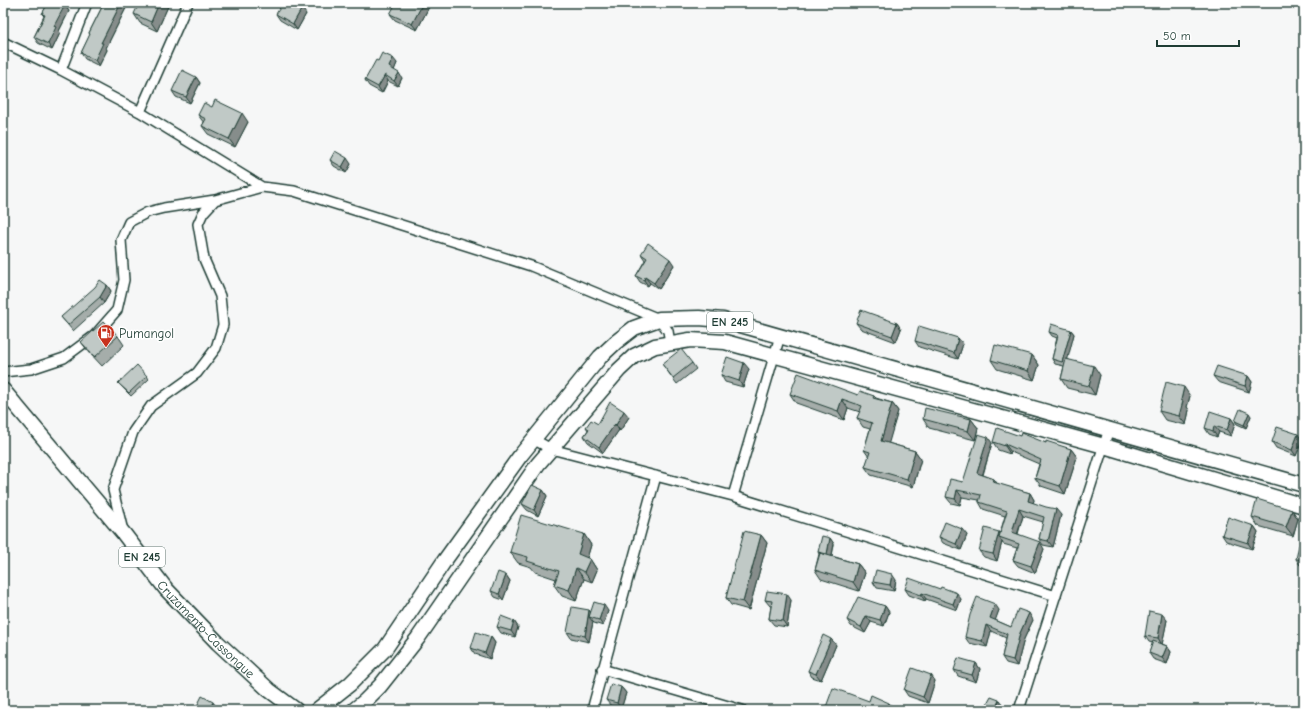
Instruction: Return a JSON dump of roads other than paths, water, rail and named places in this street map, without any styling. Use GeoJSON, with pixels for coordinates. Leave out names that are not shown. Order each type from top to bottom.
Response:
{"type":"FeatureCollection","features":[{"type":"Feature","properties":{"kind":"main road","name":"EN 245"},"geometry":{"type":"LineString","coordinates":[[317,710],[350,684],[385,649],[445,560],[534,439],[600,358],[616,342],[634,328],[659,319],[699,318],[723,320],[1304,485]]}},
{"type":"Feature","properties":{"kind":"main road","name":"EN 245"},"geometry":{"type":"LineString","coordinates":[[354,710],[365,702],[380,686],[418,638],[538,464],[550,449],[619,370],[634,356],[655,346],[690,340],[725,342],[1104,446],[1304,506]]}},
{"type":"Feature","properties":{"kind":"main road","name":"Cruzamento-Cassongue"},"geometry":{"type":"LineString","coordinates":[[3,390],[124,534],[166,588],[218,643],[269,690],[296,710]]}},
{"type":"Feature","properties":{"kind":"main road"},"geometry":{"type":"LineString","coordinates":[[970,409],[974,391]]}},
{"type":"Feature","properties":{"kind":"street"},"geometry":{"type":"LineString","coordinates":[[61,70],[87,3]]}},
{"type":"Feature","properties":{"kind":"street"},"geometry":{"type":"LineString","coordinates":[[140,112],[188,3]]}},
{"type":"Feature","properties":{"kind":"street"},"geometry":{"type":"LineString","coordinates":[[3,42],[61,70],[140,112],[262,186],[294,191],[531,266],[659,319],[668,331],[670,343]]}},
{"type":"Feature","properties":{"kind":"street"},"geometry":{"type":"LineString","coordinates":[[3,372],[31,369],[64,358],[95,335],[117,310],[124,280],[121,240],[129,222],[148,212],[216,200],[262,186]]}},
{"type":"Feature","properties":{"kind":"street"},"geometry":{"type":"LineString","coordinates":[[124,534],[113,490],[133,432],[151,406],[197,373],[216,348],[223,325],[220,296],[204,259],[198,224],[203,213],[216,200]]}},
{"type":"Feature","properties":{"kind":"street"},"geometry":{"type":"LineString","coordinates":[[733,496],[780,336]]}},
{"type":"Feature","properties":{"kind":"street"},"geometry":{"type":"LineString","coordinates":[[1019,710],[1109,429]]}},
{"type":"Feature","properties":{"kind":"street"},"geometry":{"type":"LineString","coordinates":[[534,439],[550,449],[733,496],[1056,596]]}},
{"type":"Feature","properties":{"kind":"street"},"geometry":{"type":"LineString","coordinates":[[592,710],[656,476]]}},
{"type":"Feature","properties":{"kind":"street"},"geometry":{"type":"LineString","coordinates":[[602,669],[742,710]]}},
{"type":"Feature","properties":{"kind":"place","name":"Pumangol"},"geometry":{"type":"Point","coordinates":[106,348]}}]}
